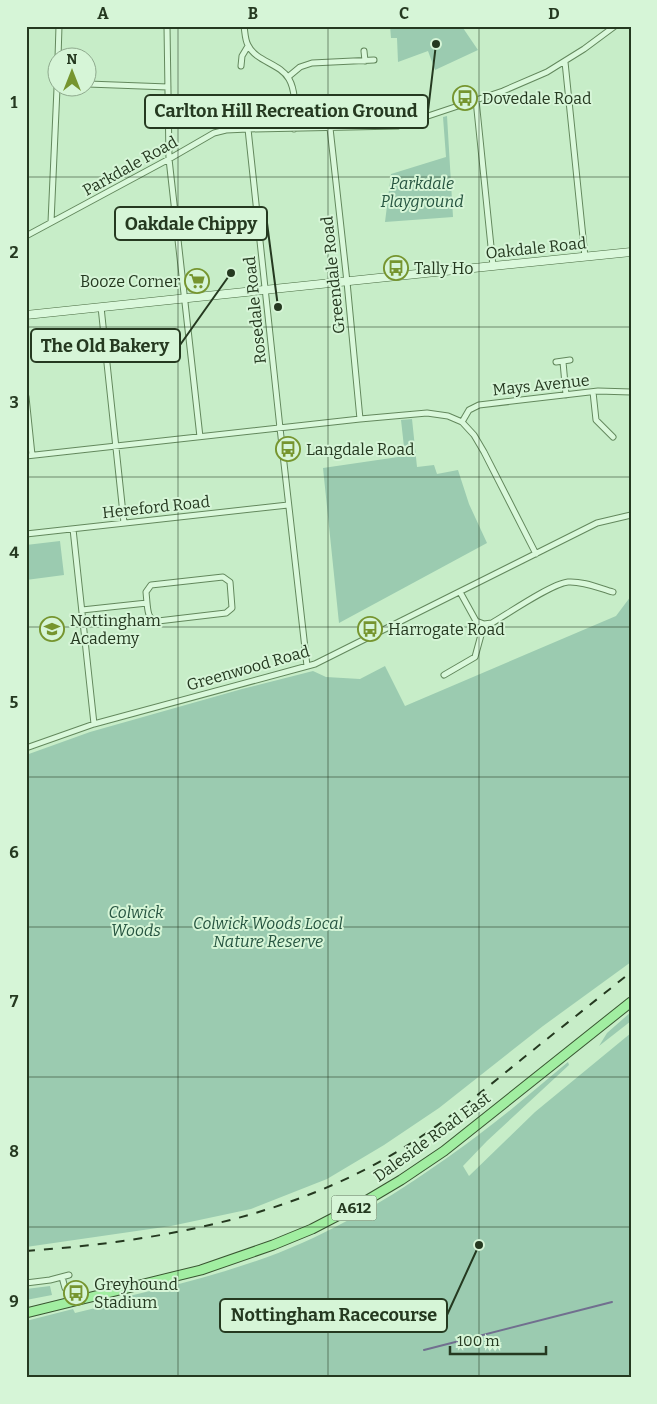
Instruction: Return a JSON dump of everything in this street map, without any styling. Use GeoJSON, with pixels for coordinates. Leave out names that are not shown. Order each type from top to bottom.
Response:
{"type":"FeatureCollection","features":[{"type":"Feature","properties":{"kind":"main road","name":"Daleside Road East"},"geometry":{"type":"LineString","coordinates":[[26,1314],[202,1270],[273,1245],[320,1225],[386,1189],[444,1151],[631,1002]]}},
{"type":"Feature","properties":{"kind":"street"},"geometry":{"type":"LineString","coordinates":[[58,48],[59,26]]}},
{"type":"Feature","properties":{"kind":"street"},"geometry":{"type":"LineString","coordinates":[[168,26],[169,159],[200,437]]}},
{"type":"Feature","properties":{"kind":"street"},"geometry":{"type":"LineString","coordinates":[[244,26],[248,46],[256,55],[279,68],[288,77],[293,92],[294,129]]}},
{"type":"Feature","properties":{"kind":"street","name":"Parkdale Road"},"geometry":{"type":"LineString","coordinates":[[26,236],[169,159],[214,132],[248,129],[398,126],[523,83],[565,62],[615,26]]}},
{"type":"Feature","properties":{"kind":"street"},"geometry":{"type":"LineString","coordinates":[[242,66],[242,56],[248,46]]}},
{"type":"Feature","properties":{"kind":"street"},"geometry":{"type":"LineString","coordinates":[[364,51],[365,61]]}},
{"type":"Feature","properties":{"kind":"street"},"geometry":{"type":"LineString","coordinates":[[288,77],[300,67],[312,63],[374,60]]}},
{"type":"Feature","properties":{"kind":"street"},"geometry":{"type":"LineString","coordinates":[[565,62],[585,257]]}},
{"type":"Feature","properties":{"kind":"street"},"geometry":{"type":"LineString","coordinates":[[98,84],[168,87]]}},
{"type":"Feature","properties":{"kind":"street"},"geometry":{"type":"LineString","coordinates":[[52,222],[56,98]]}},
{"type":"Feature","properties":{"kind":"street"},"geometry":{"type":"LineString","coordinates":[[476,100],[493,266]]}},
{"type":"Feature","properties":{"kind":"street","name":"Greendale Road"},"geometry":{"type":"LineString","coordinates":[[330,128],[360,419]]}},
{"type":"Feature","properties":{"kind":"street","name":"Rosedale Road"},"geometry":{"type":"LineString","coordinates":[[248,129],[280,428]]}},
{"type":"Feature","properties":{"kind":"street","name":"Oakdale Road"},"geometry":{"type":"LineString","coordinates":[[26,316],[631,252]]}},
{"type":"Feature","properties":{"kind":"street"},"geometry":{"type":"LineString","coordinates":[[102,307],[124,523]]}},
{"type":"Feature","properties":{"kind":"street"},"geometry":{"type":"LineString","coordinates":[[556,362],[570,360]]}},
{"type":"Feature","properties":{"kind":"street"},"geometry":{"type":"LineString","coordinates":[[563,362],[566,395]]}},
{"type":"Feature","properties":{"kind":"street"},"geometry":{"type":"LineString","coordinates":[[594,392],[596,420],[613,437]]}},
{"type":"Feature","properties":{"kind":"street","name":"Mays Avenue"},"geometry":{"type":"LineString","coordinates":[[462,422],[469,410],[479,405],[594,392],[631,392]]}},
{"type":"Feature","properties":{"kind":"street"},"geometry":{"type":"LineString","coordinates":[[26,397],[29,455],[360,419],[427,413],[448,416],[462,422],[474,435],[536,554]]}},
{"type":"Feature","properties":{"kind":"street"},"geometry":{"type":"LineString","coordinates":[[280,428],[307,666]]}},
{"type":"Feature","properties":{"kind":"street","name":"Hereford Road"},"geometry":{"type":"LineString","coordinates":[[26,534],[288,505]]}},
{"type":"Feature","properties":{"kind":"street","name":"Greenwood Road"},"geometry":{"type":"LineString","coordinates":[[26,748],[94,724],[307,666],[460,592],[597,522],[631,515]]}},
{"type":"Feature","properties":{"kind":"street"},"geometry":{"type":"LineString","coordinates":[[73,529],[94,724]]}},
{"type":"Feature","properties":{"kind":"street"},"geometry":{"type":"LineString","coordinates":[[223,577],[230,582],[232,608],[226,614],[158,621],[149,617],[147,603],[146,592],[151,585],[223,577]]}},
{"type":"Feature","properties":{"kind":"street"},"geometry":{"type":"LineString","coordinates":[[460,592],[476,621],[484,624],[492,622],[552,587],[567,582],[580,583],[614,592]]}},
{"type":"Feature","properties":{"kind":"street"},"geometry":{"type":"LineString","coordinates":[[82,610],[147,603]]}},
{"type":"Feature","properties":{"kind":"street"},"geometry":{"type":"LineString","coordinates":[[444,675],[475,657],[484,624]]}},
{"type":"Feature","properties":{"kind":"street"},"geometry":{"type":"LineString","coordinates":[[26,1283],[69,1275]]}},
{"type":"Feature","properties":{"kind":"street"},"geometry":{"type":"LineString","coordinates":[[62,1277],[65,1288]]}},
{"type":"Feature","properties":{"kind":"green space"},"geometry":{"type":"Polygon","coordinates":[[[390,26],[460,26],[478,50],[435,70],[428,51],[398,62],[397,38],[391,38],[390,26]]]}},
{"type":"Feature","properties":{"kind":"green space","name":"Parkdale Playground"},"geometry":{"type":"Polygon","coordinates":[[[447,116],[453,217],[385,222],[391,174],[446,157],[443,117],[447,116]]]}},
{"type":"Feature","properties":{"kind":"green space"},"geometry":{"type":"Polygon","coordinates":[[[412,419],[417,467],[434,465],[437,474],[458,470],[469,504],[487,543],[339,623],[323,468],[405,456],[401,420],[412,419]]]}},
{"type":"Feature","properties":{"kind":"green space"},"geometry":{"type":"Polygon","coordinates":[[[60,541],[64,575],[26,580],[26,545],[60,541]]]}},
{"type":"Feature","properties":{"kind":"green space","name":"Colwick Woods Local Nature Reserve"},"geometry":{"type":"Polygon","coordinates":[[[631,596],[631,962],[543,1026],[439,1108],[384,1145],[327,1179],[251,1209],[171,1226],[26,1247],[26,755],[90,732],[313,671],[326,677],[360,679],[385,666],[405,706],[616,616],[631,596]]]}},
{"type":"Feature","properties":{"kind":"green space"},"geometry":{"type":"Polygon","coordinates":[[[631,1012],[631,1021],[599,1046],[607,1033],[631,1012]]]}},
{"type":"Feature","properties":{"kind":"green space"},"geometry":{"type":"Polygon","coordinates":[[[631,1033],[631,1378],[26,1378],[26,1321],[73,1309],[75,1313],[124,1301],[125,1297],[215,1274],[259,1260],[302,1243],[371,1208],[435,1166],[477,1136],[568,1062],[569,1065],[487,1141],[463,1166],[469,1176],[535,1112],[631,1033]]]}},
{"type":"Feature","properties":{"kind":"green space"},"geometry":{"type":"Polygon","coordinates":[[[50,1286],[52,1295],[26,1300],[26,1289],[50,1286]]]}},
{"type":"Feature","properties":{"kind":"waterway"},"geometry":{"type":"LineString","coordinates":[[424,1350],[612,1302]]}},
{"type":"Feature","properties":{"kind":"railway"},"geometry":{"type":"LineString","coordinates":[[26,1251],[120,1241],[167,1234],[213,1224],[259,1212],[303,1197],[346,1179],[388,1157],[440,1123],[631,972]]}},
{"type":"Feature","properties":{"kind":"place","name":"Carlton Hill Recreation Ground"},"geometry":{"type":"Point","coordinates":[436,44]}},
{"type":"Feature","properties":{"kind":"place","name":"Dovedale Road"},"geometry":{"type":"Point","coordinates":[465,98]}},
{"type":"Feature","properties":{"kind":"place","name":"Tally Ho"},"geometry":{"type":"Point","coordinates":[396,268]}},
{"type":"Feature","properties":{"kind":"place","name":"The Old Bakery"},"geometry":{"type":"Point","coordinates":[231,273]}},
{"type":"Feature","properties":{"kind":"place","name":"Booze Corner"},"geometry":{"type":"Point","coordinates":[197,281]}},
{"type":"Feature","properties":{"kind":"place","name":"Oakdale Chippy"},"geometry":{"type":"Point","coordinates":[278,307]}},
{"type":"Feature","properties":{"kind":"place","name":"Langdale Road"},"geometry":{"type":"Point","coordinates":[288,449]}},
{"type":"Feature","properties":{"kind":"place","name":"Nottingham Academy"},"geometry":{"type":"Point","coordinates":[52,629]}},
{"type":"Feature","properties":{"kind":"place","name":"Harrogate Road"},"geometry":{"type":"Point","coordinates":[370,629]}},
{"type":"Feature","properties":{"kind":"place","name":"Nottingham Racecourse"},"geometry":{"type":"Point","coordinates":[479,1245]}},
{"type":"Feature","properties":{"kind":"place","name":"Greyhound Stadium"},"geometry":{"type":"Point","coordinates":[76,1293]}},
{"type":"Feature","properties":{"kind":"park label","name":"Colwick Woods"},"geometry":{"type":"Point","coordinates":[136,921]}}]}
